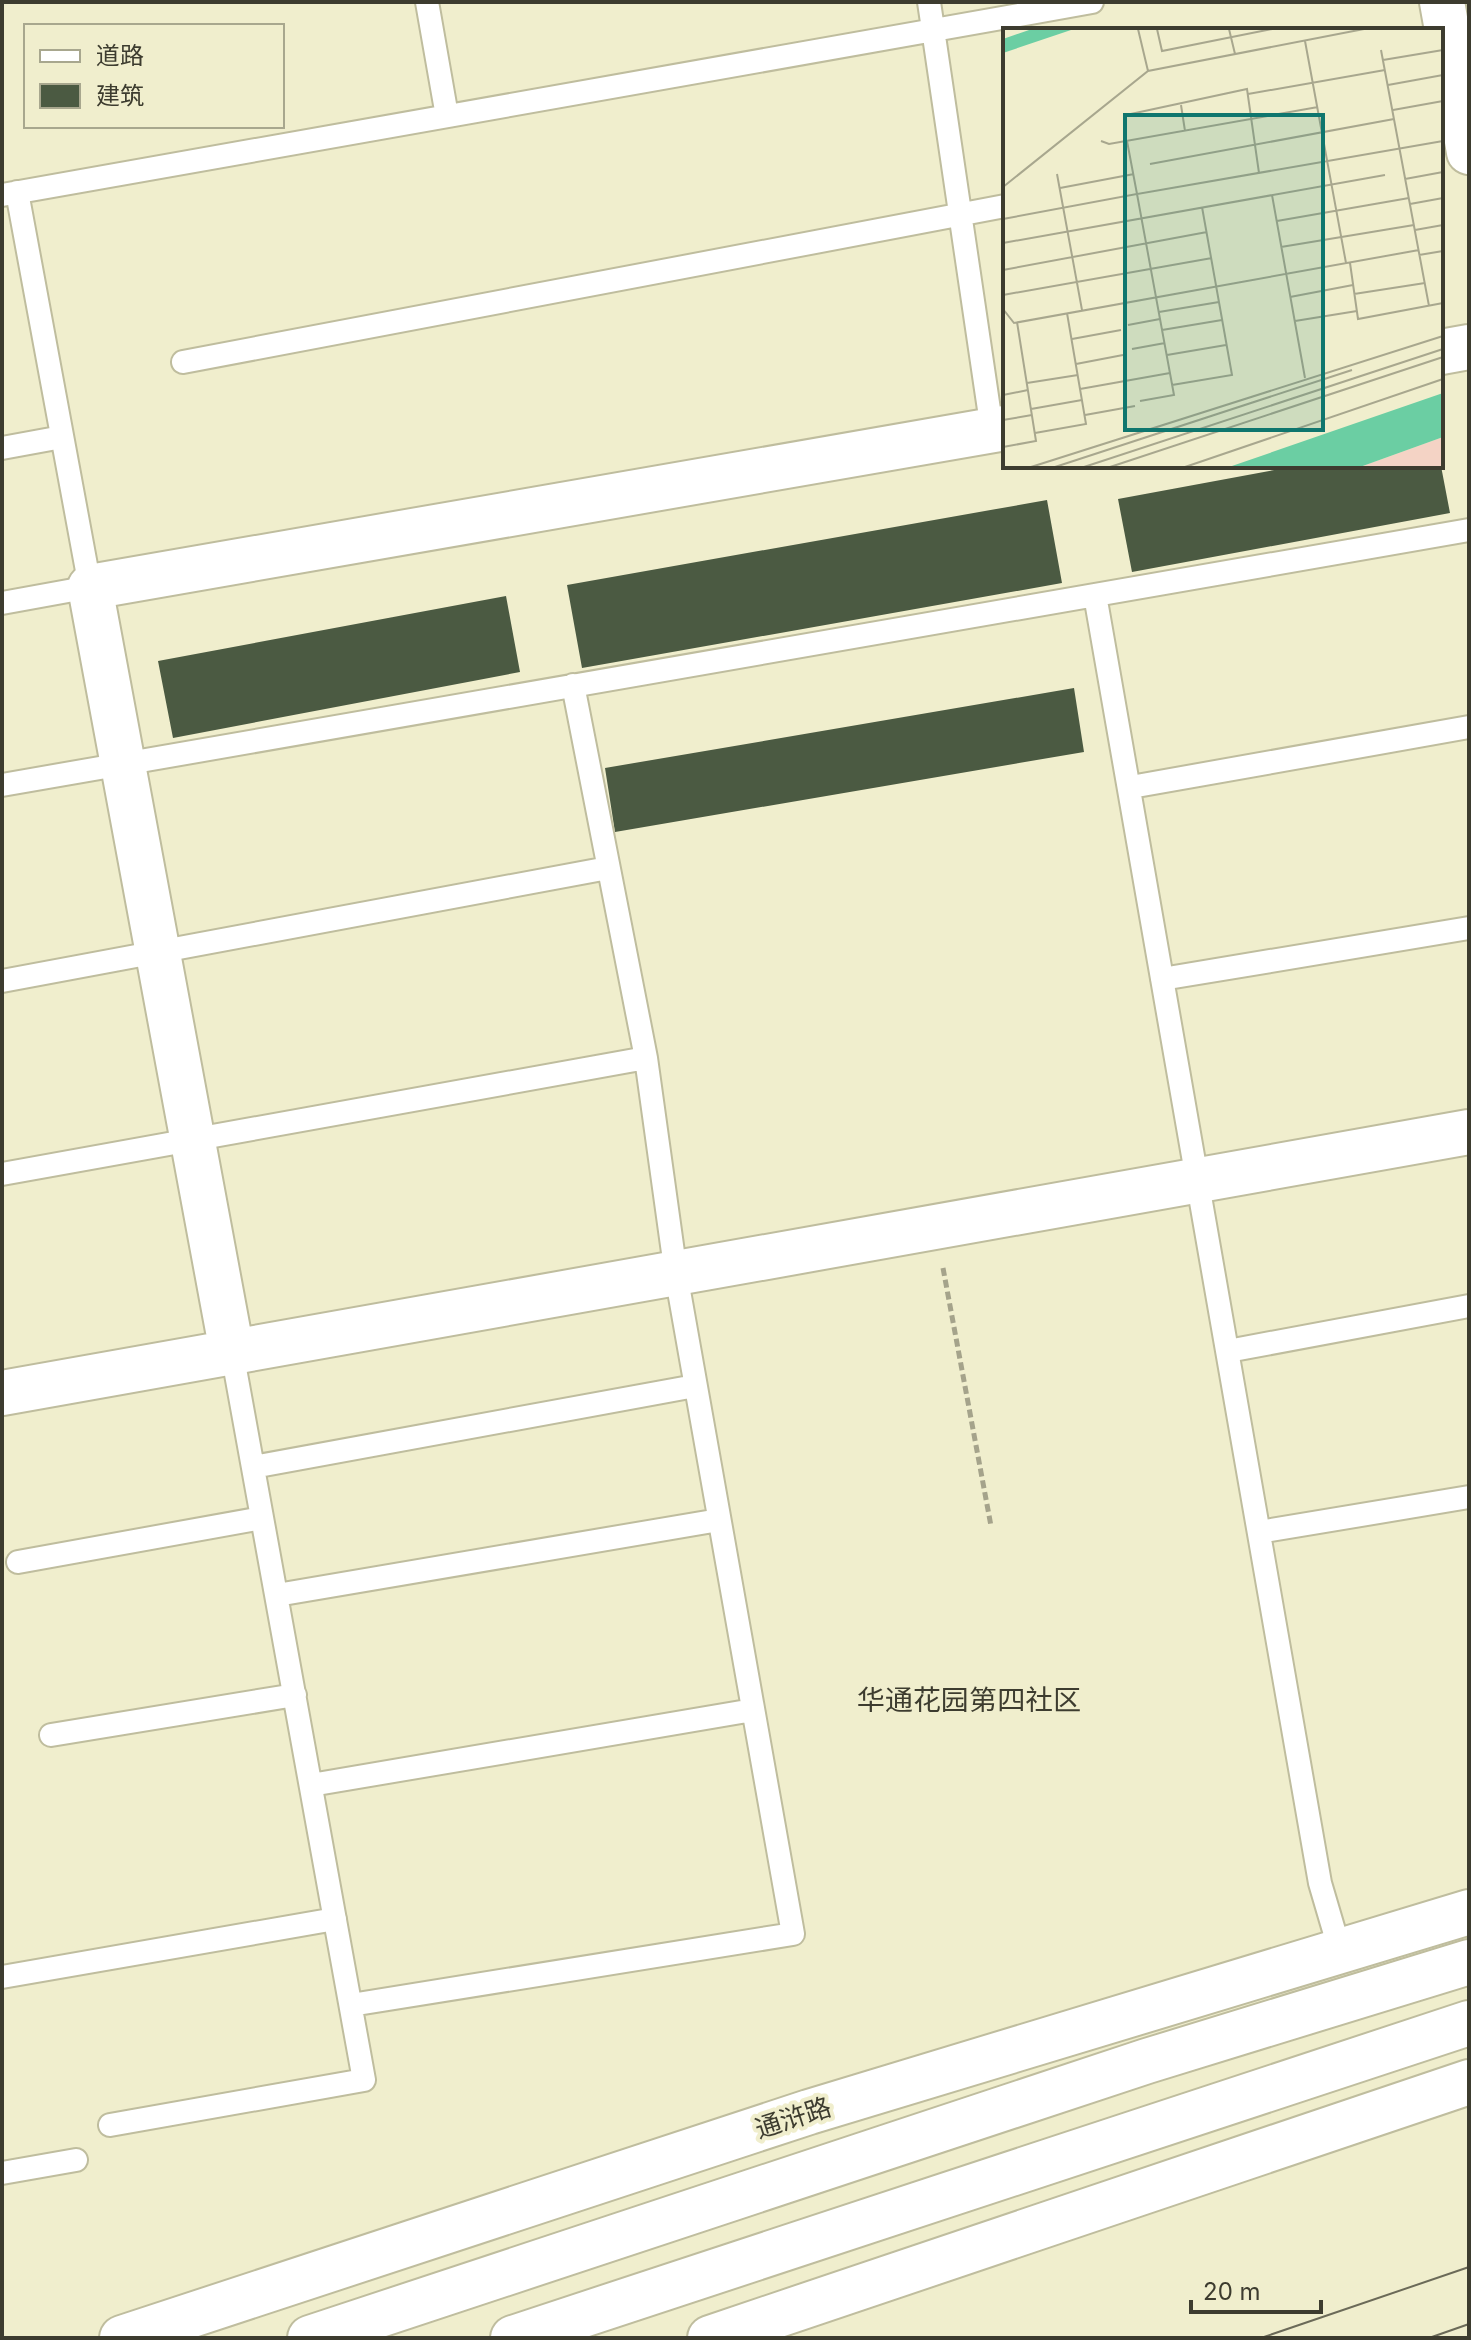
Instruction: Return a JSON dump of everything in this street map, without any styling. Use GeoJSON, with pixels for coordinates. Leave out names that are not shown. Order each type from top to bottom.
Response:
{"type":"FeatureCollection","features":[{"type":"Feature","properties":{"kind":"main road"},"geometry":{"type":"LineString","coordinates":[[1442,2],[1461,131]]}},
{"type":"Feature","properties":{"kind":"main road"},"geometry":{"type":"LineString","coordinates":[[1443,352],[1469,347]]}},
{"type":"Feature","properties":{"kind":"main road"},"geometry":{"type":"LineString","coordinates":[[232,1352],[90,587],[999,429]]}},
{"type":"Feature","properties":{"kind":"main road"},"geometry":{"type":"LineString","coordinates":[[2,1393],[1469,1132]]}},
{"type":"Feature","properties":{"kind":"main road","name":"通浒路"},"geometry":{"type":"LineString","coordinates":[[122,2338],[809,2112],[1469,1912]]}},
{"type":"Feature","properties":{"kind":"main road"},"geometry":{"type":"LineString","coordinates":[[310,2338],[1147,2061],[1469,1962]]}},
{"type":"Feature","properties":{"kind":"main road"},"geometry":{"type":"LineString","coordinates":[[513,2338],[1469,2023]]}},
{"type":"Feature","properties":{"kind":"main road"},"geometry":{"type":"LineString","coordinates":[[710,2338],[1469,2082]]}},
{"type":"Feature","properties":{"kind":"lane"},"geometry":{"type":"LineString","coordinates":[[427,2],[447,116]]}},
{"type":"Feature","properties":{"kind":"lane"},"geometry":{"type":"LineString","coordinates":[[929,2],[999,429]]}},
{"type":"Feature","properties":{"kind":"lane"},"geometry":{"type":"LineString","coordinates":[[2,603],[90,587],[62,437],[10,194],[1092,2]]}},
{"type":"Feature","properties":{"kind":"lane"},"geometry":{"type":"LineString","coordinates":[[183,362],[1003,206]]}},
{"type":"Feature","properties":{"kind":"lane"},"geometry":{"type":"LineString","coordinates":[[2,448],[62,437]]}},
{"type":"Feature","properties":{"kind":"lane"},"geometry":{"type":"LineString","coordinates":[[2,785],[1469,530]]}},
{"type":"Feature","properties":{"kind":"lane"},"geometry":{"type":"LineString","coordinates":[[1095,595],[1131,787],[1320,1883],[1340,1951]]}},
{"type":"Feature","properties":{"kind":"lane"},"geometry":{"type":"LineString","coordinates":[[351,2005],[793,1934],[676,1274],[646,1058],[573,685]]}},
{"type":"Feature","properties":{"kind":"lane"},"geometry":{"type":"LineString","coordinates":[[1131,787],[1469,727]]}},
{"type":"Feature","properties":{"kind":"lane"},"geometry":{"type":"LineString","coordinates":[[2,981],[608,868]]}},
{"type":"Feature","properties":{"kind":"lane"},"geometry":{"type":"LineString","coordinates":[[1162,979],[1469,928]]}},
{"type":"Feature","properties":{"kind":"lane"},"geometry":{"type":"LineString","coordinates":[[2,1174],[646,1058]]}},
{"type":"Feature","properties":{"kind":"lane"},"geometry":{"type":"LineString","coordinates":[[1228,1351],[1469,1306]]}},
{"type":"Feature","properties":{"kind":"lane"},"geometry":{"type":"LineString","coordinates":[[110,2125],[364,2080],[232,1352]]}},
{"type":"Feature","properties":{"kind":"lane"},"geometry":{"type":"LineString","coordinates":[[253,1467],[695,1386]]}},
{"type":"Feature","properties":{"kind":"lane"},"geometry":{"type":"LineString","coordinates":[[1259,1532],[1469,1497]]}},
{"type":"Feature","properties":{"kind":"lane"},"geometry":{"type":"LineString","coordinates":[[18,1562],[262,1518]]}},
{"type":"Feature","properties":{"kind":"lane"},"geometry":{"type":"LineString","coordinates":[[277,1595],[719,1520]]}},
{"type":"Feature","properties":{"kind":"lane"},"geometry":{"type":"LineString","coordinates":[[51,1735],[295,1695]]}},
{"type":"Feature","properties":{"kind":"lane"},"geometry":{"type":"LineString","coordinates":[[311,1785],[753,1710]]}},
{"type":"Feature","properties":{"kind":"lane"},"geometry":{"type":"LineString","coordinates":[[2,1977],[335,1919]]}},
{"type":"Feature","properties":{"kind":"lane"},"geometry":{"type":"LineString","coordinates":[[2,2173],[76,2160]]}},
{"type":"Feature","properties":{"kind":"path"},"geometry":{"type":"LineString","coordinates":[[935,1228],[991,1526]]}},
{"type":"Feature","properties":{"kind":"building"},"geometry":{"type":"Polygon","coordinates":[[[1285,468],[1441,468],[1450,513],[1132,572],[1118,499],[1285,468]]]}},
{"type":"Feature","properties":{"kind":"building"},"geometry":{"type":"Polygon","coordinates":[[[1047,500],[1062,583],[582,668],[567,585],[1047,500]]]}},
{"type":"Feature","properties":{"kind":"building"},"geometry":{"type":"Polygon","coordinates":[[[506,596],[520,672],[173,738],[158,661],[506,596]]]}},
{"type":"Feature","properties":{"kind":"building"},"geometry":{"type":"Polygon","coordinates":[[[1074,688],[1084,752],[615,832],[605,768],[1074,688]]]}},
{"type":"Feature","properties":{"kind":"tram line"},"geometry":{"type":"LineString","coordinates":[[1261,2338],[1469,2267]]}},
{"type":"Feature","properties":{"kind":"tram line"},"geometry":{"type":"LineString","coordinates":[[1429,2338],[1469,2324]]}},
{"type":"Feature","properties":{"kind":"district","name":"华通花园第四社区"},"geometry":{"type":"Point","coordinates":[969,1700]}}]}
